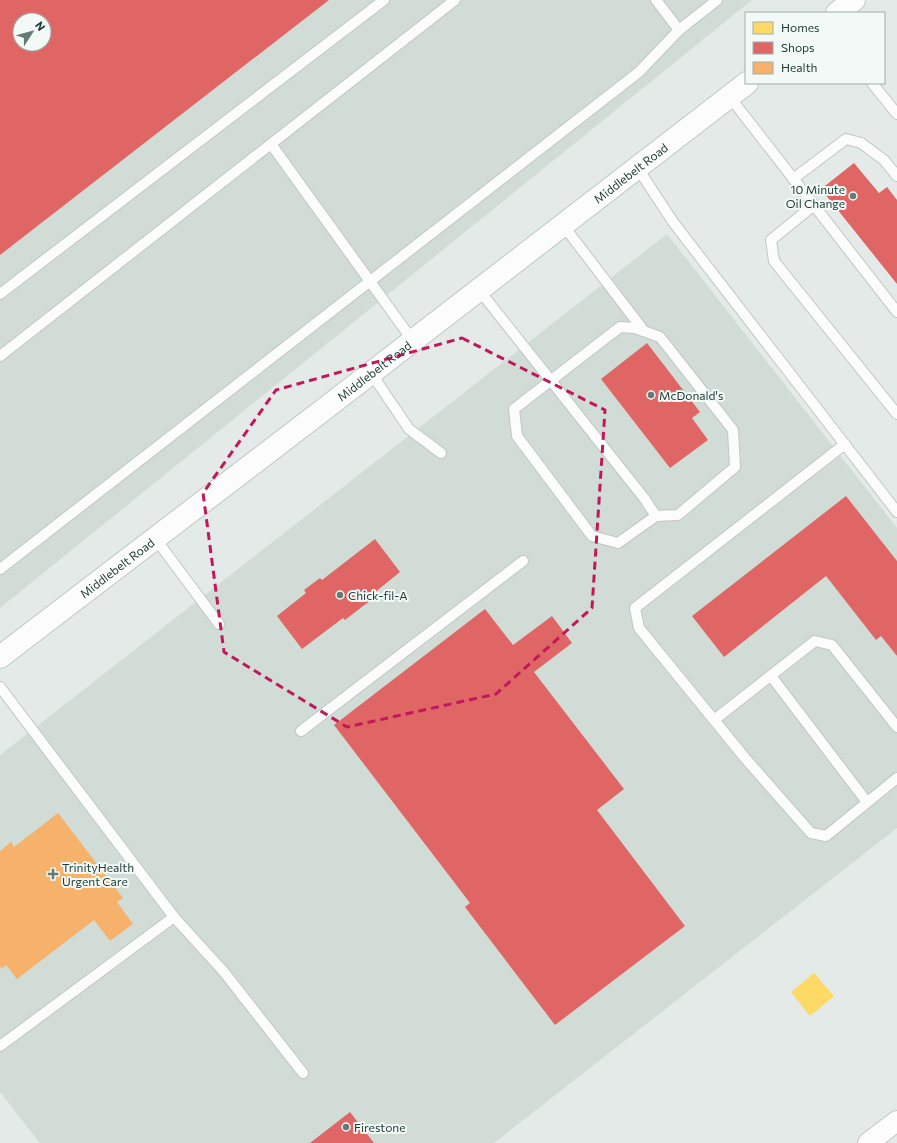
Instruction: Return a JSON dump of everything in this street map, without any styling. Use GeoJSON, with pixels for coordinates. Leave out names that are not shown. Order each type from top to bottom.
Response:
{"type":"FeatureCollection","features":[{"type":"Feature","properties":{"kind":"main road"},"geometry":{"type":"LineString","coordinates":[[838,12],[854,0]]}},
{"type":"Feature","properties":{"kind":"main road","name":"Middlebelt Road"},"geometry":{"type":"LineString","coordinates":[[0,657],[746,84]]}},
{"type":"Feature","properties":{"kind":"street"},"geometry":{"type":"LineString","coordinates":[[868,1143],[897,1121]]}},
{"type":"Feature","properties":{"kind":"lane"},"geometry":{"type":"LineString","coordinates":[[0,294],[384,0]]}},
{"type":"Feature","properties":{"kind":"lane"},"geometry":{"type":"LineString","coordinates":[[0,356],[455,0]]}},
{"type":"Feature","properties":{"kind":"lane"},"geometry":{"type":"LineString","coordinates":[[656,0],[679,30]]}},
{"type":"Feature","properties":{"kind":"lane"},"geometry":{"type":"LineString","coordinates":[[0,569],[644,68],[679,30],[717,0]]}},
{"type":"Feature","properties":{"kind":"lane"},"geometry":{"type":"LineString","coordinates":[[873,84],[897,114]]}},
{"type":"Feature","properties":{"kind":"lane"},"geometry":{"type":"LineString","coordinates":[[729,96],[897,312]]}},
{"type":"Feature","properties":{"kind":"lane"},"geometry":{"type":"LineString","coordinates":[[793,179],[846,139],[861,143],[884,160],[897,176]]}},
{"type":"Feature","properties":{"kind":"lane"},"geometry":{"type":"LineString","coordinates":[[271,144],[413,341]]}},
{"type":"Feature","properties":{"kind":"lane"},"geometry":{"type":"LineString","coordinates":[[637,168],[673,222],[897,512]]}},
{"type":"Feature","properties":{"kind":"lane"},"geometry":{"type":"LineString","coordinates":[[814,205],[771,240],[774,261],[897,414]]}},
{"type":"Feature","properties":{"kind":"lane"},"geometry":{"type":"LineString","coordinates":[[563,225],[644,331]]}},
{"type":"Feature","properties":{"kind":"lane"},"geometry":{"type":"LineString","coordinates":[[479,290],[644,498],[656,516]]}},
{"type":"Feature","properties":{"kind":"lane"},"geometry":{"type":"LineString","coordinates":[[620,327],[635,328],[644,331],[660,337],[733,430],[735,467],[678,515],[656,516],[618,543],[592,536],[517,436],[514,409],[620,327]]}},
{"type":"Feature","properties":{"kind":"lane"},"geometry":{"type":"LineString","coordinates":[[371,373],[409,429],[441,453]]}},
{"type":"Feature","properties":{"kind":"lane"},"geometry":{"type":"LineString","coordinates":[[845,444],[635,608],[639,628],[714,720],[811,833],[826,836],[897,778]]}},
{"type":"Feature","properties":{"kind":"lane"},"geometry":{"type":"LineString","coordinates":[[155,538],[220,624]]}},
{"type":"Feature","properties":{"kind":"lane"},"geometry":{"type":"LineString","coordinates":[[301,731],[523,561]]}},
{"type":"Feature","properties":{"kind":"lane"},"geometry":{"type":"LineString","coordinates":[[714,720],[816,642],[832,645],[897,727]]}},
{"type":"Feature","properties":{"kind":"lane"},"geometry":{"type":"LineString","coordinates":[[771,676],[867,802]]}},
{"type":"Feature","properties":{"kind":"lane"},"geometry":{"type":"LineString","coordinates":[[0,687],[174,917],[224,972],[303,1073]]}},
{"type":"Feature","properties":{"kind":"lane"},"geometry":{"type":"LineString","coordinates":[[0,1046],[174,917]]}},
{"type":"Feature","properties":{"kind":"highlighted area"},"geometry":{"type":"Polygon","coordinates":[[[462,338],[605,410],[592,608],[496,694],[347,727],[224,652],[203,493],[276,390],[462,338]]]}},
{"type":"Feature","properties":{"kind":"shaded area"},"geometry":{"type":"Polygon","coordinates":[[[0,0],[752,0],[0,608],[0,0]]]}},
{"type":"Feature","properties":{"kind":"shaded area"},"geometry":{"type":"Polygon","coordinates":[[[667,234],[897,528],[897,828],[494,1143],[40,1143],[0,1092],[0,755],[667,234]]]}},
{"type":"Feature","properties":{"kind":"building: Homes"},"geometry":{"type":"Polygon","coordinates":[[[814,973],[834,996],[810,1016],[791,992],[814,973]]]}},
{"type":"Feature","properties":{"kind":"building: Shops"},"geometry":{"type":"Polygon","coordinates":[[[0,0],[329,0],[0,255],[0,0]]]}},
{"type":"Feature","properties":{"kind":"building: Shops"},"geometry":{"type":"Polygon","coordinates":[[[854,163],[879,193],[887,187],[897,200],[897,284],[821,189],[854,163]]]}},
{"type":"Feature","properties":{"kind":"building: Shops","name":"McDonald's"},"geometry":{"type":"Polygon","coordinates":[[[647,343],[700,412],[692,418],[708,440],[670,468],[601,379],[647,343]]]}},
{"type":"Feature","properties":{"kind":"building: Shops"},"geometry":{"type":"Polygon","coordinates":[[[846,496],[897,561],[897,656],[881,636],[876,640],[826,576],[724,657],[692,616],[846,496]]]}},
{"type":"Feature","properties":{"kind":"building: Shops","name":"Chick-fil-A"},"geometry":{"type":"Polygon","coordinates":[[[375,539],[400,572],[374,593],[376,596],[345,620],[343,618],[302,649],[277,616],[306,593],[304,590],[320,578],[322,580],[375,539]]]}},
{"type":"Feature","properties":{"kind":"building: Shops"},"geometry":{"type":"Polygon","coordinates":[[[485,609],[513,645],[552,616],[572,643],[534,672],[624,789],[597,810],[685,926],[555,1025],[465,907],[470,903],[334,725],[485,609]]]}},
{"type":"Feature","properties":{"kind":"building: Shops","name":"Firestone"},"geometry":{"type":"Polygon","coordinates":[[[350,1112],[374,1143],[310,1143],[350,1112]]]}},
{"type":"Feature","properties":{"kind":"building: Health","name":"TrinityHealth Urgent Care"},"geometry":{"type":"Polygon","coordinates":[[[58,813],[123,898],[117,902],[133,924],[110,941],[94,920],[17,979],[6,965],[2,969],[0,966],[0,851],[11,842],[14,847],[58,813]]]}},
{"type":"Feature","properties":{"kind":"place","name":"10 Minute Oil Change"},"geometry":{"type":"Point","coordinates":[853,196]}},
{"type":"Feature","properties":{"kind":"place","name":"McDonald's"},"geometry":{"type":"Point","coordinates":[651,395]}},
{"type":"Feature","properties":{"kind":"place","name":"Chick-fil-A"},"geometry":{"type":"Point","coordinates":[340,595]}},
{"type":"Feature","properties":{"kind":"place","name":"TrinityHealth Urgent Care"},"geometry":{"type":"Point","coordinates":[53,874]}},
{"type":"Feature","properties":{"kind":"place","name":"Firestone"},"geometry":{"type":"Point","coordinates":[346,1127]}}]}
